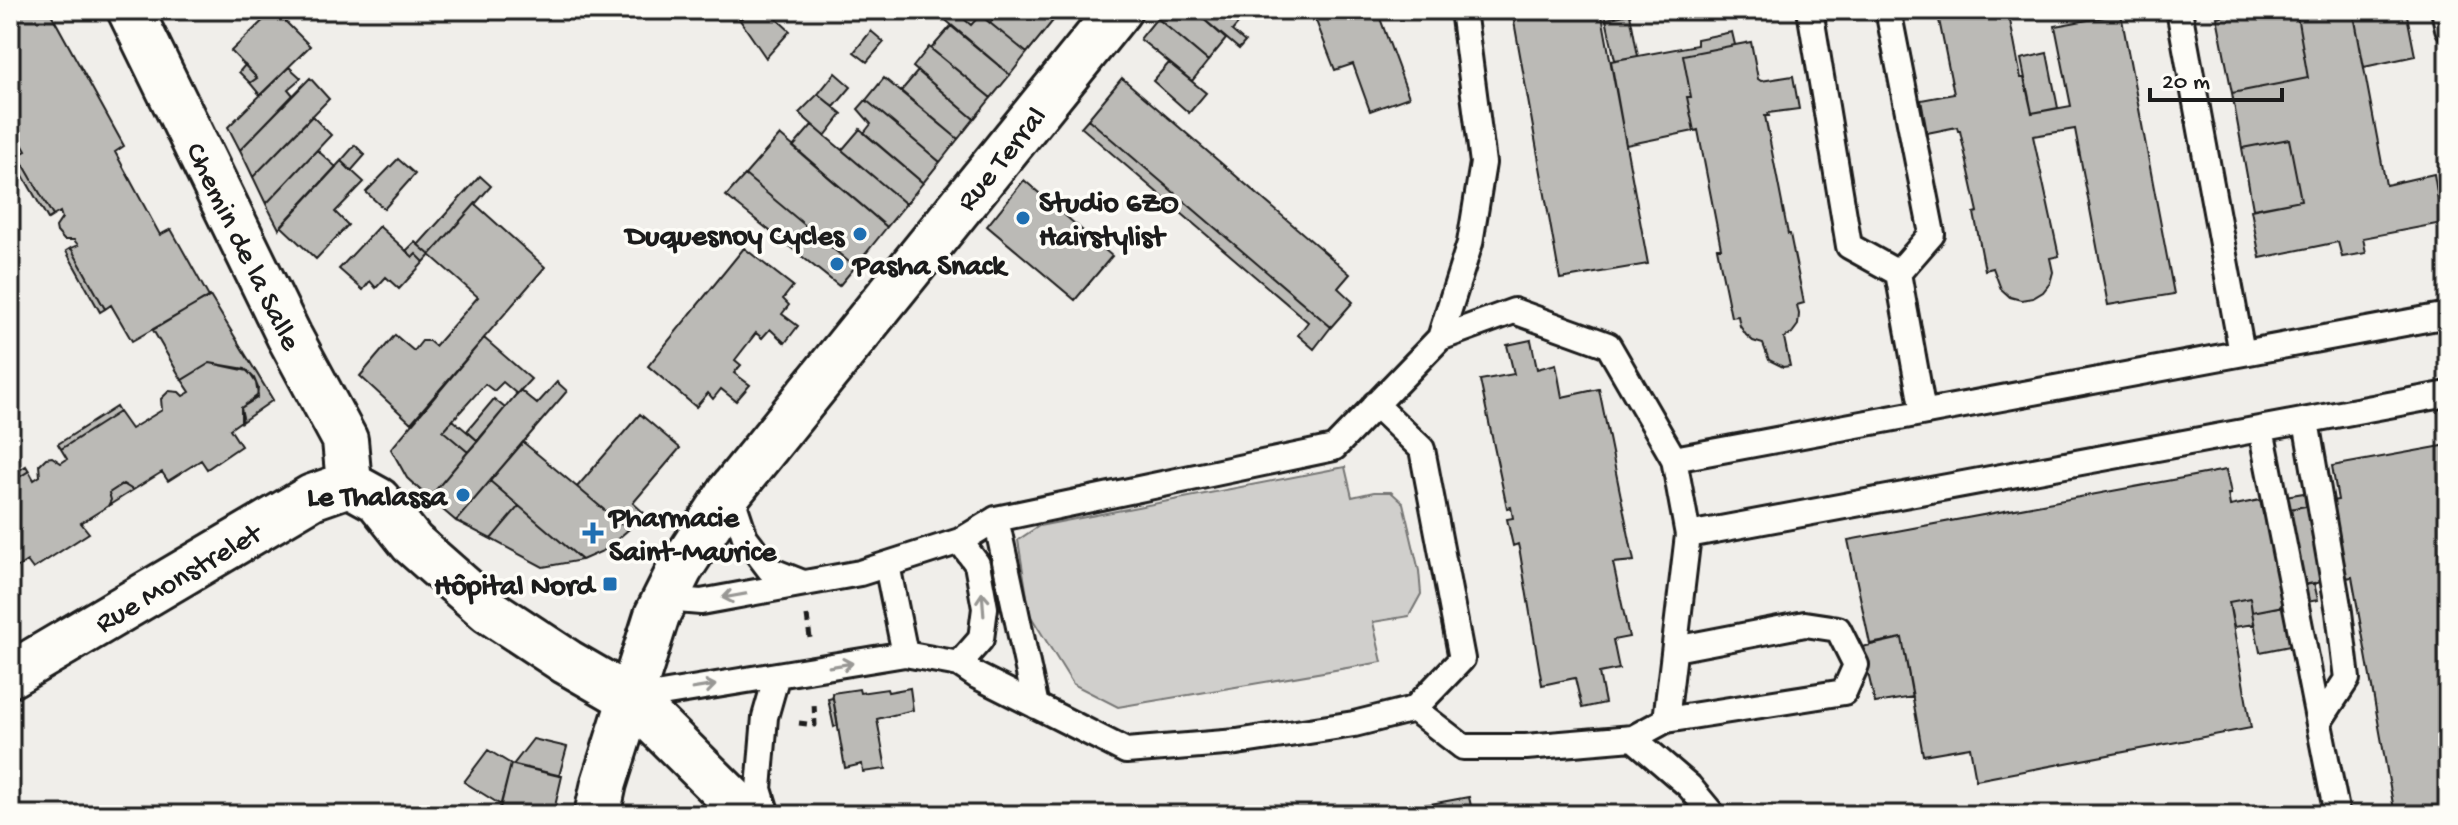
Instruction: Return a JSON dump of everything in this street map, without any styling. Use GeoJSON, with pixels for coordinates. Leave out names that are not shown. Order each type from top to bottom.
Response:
{"type":"FeatureCollection","features":[{"type":"Feature","properties":{"kind":"street","name":"Chemin de la Salle"},"geometry":{"type":"LineString","coordinates":[[130,10],[289,336],[345,440],[349,484]]}},
{"type":"Feature","properties":{"kind":"street","name":"Rue Terral"},"geometry":{"type":"LineString","coordinates":[[597,815],[631,699],[665,599],[680,569],[730,492],[1119,10]]}},
{"type":"Feature","properties":{"kind":"street","name":"Rue Monstrelet"},"geometry":{"type":"LineString","coordinates":[[10,675],[312,497],[349,484]]}},
{"type":"Feature","properties":{"kind":"street"},"geometry":{"type":"LineString","coordinates":[[349,484],[378,500],[412,543],[488,610],[567,662],[631,699],[748,815]]}},
{"type":"Feature","properties":{"kind":"lane"},"geometry":{"type":"LineString","coordinates":[[1440,338],[1470,243],[1483,163],[1463,10]]}},
{"type":"Feature","properties":{"kind":"lane"},"geometry":{"type":"LineString","coordinates":[[1810,10],[1849,246],[1898,273]]}},
{"type":"Feature","properties":{"kind":"lane"},"geometry":{"type":"LineString","coordinates":[[1888,10],[1932,234],[1898,273]]}},
{"type":"Feature","properties":{"kind":"lane"},"geometry":{"type":"LineString","coordinates":[[2179,10],[2242,353]]}},
{"type":"Feature","properties":{"kind":"lane"},"geometry":{"type":"LineString","coordinates":[[2444,10],[2448,28]]}},
{"type":"Feature","properties":{"kind":"lane"},"geometry":{"type":"LineString","coordinates":[[1898,273],[1923,412]]}},
{"type":"Feature","properties":{"kind":"lane"},"geometry":{"type":"LineString","coordinates":[[665,599],[701,602],[860,573],[960,541],[996,519],[1334,448],[1440,338],[1514,311],[1608,345],[1674,459],[1688,535],[1666,720]]}},
{"type":"Feature","properties":{"kind":"lane"},"geometry":{"type":"LineString","coordinates":[[1674,459],[2448,315]]}},
{"type":"Feature","properties":{"kind":"lane"},"geometry":{"type":"LineString","coordinates":[[1688,535],[2448,394]]}},
{"type":"Feature","properties":{"kind":"lane"},"geometry":{"type":"LineString","coordinates":[[631,699],[905,654],[959,664],[1126,751],[1237,742],[1354,724],[1414,709],[1462,659],[1422,449],[1375,404]]}},
{"type":"Feature","properties":{"kind":"lane"},"geometry":{"type":"LineString","coordinates":[[2306,421],[2339,612],[2347,679],[2320,720]]}},
{"type":"Feature","properties":{"kind":"lane"},"geometry":{"type":"LineString","coordinates":[[2261,429],[2337,815]]}},
{"type":"Feature","properties":{"kind":"lane"},"geometry":{"type":"LineString","coordinates":[[730,492],[745,537],[770,570],[803,583]]}},
{"type":"Feature","properties":{"kind":"lane"},"geometry":{"type":"LineString","coordinates":[[996,519],[1036,706]]}},
{"type":"Feature","properties":{"kind":"lane"},"geometry":{"type":"LineString","coordinates":[[959,664],[981,639],[985,608],[977,564],[960,541]]}},
{"type":"Feature","properties":{"kind":"lane"},"geometry":{"type":"LineString","coordinates":[[887,565],[905,654]]}},
{"type":"Feature","properties":{"kind":"lane"},"geometry":{"type":"LineString","coordinates":[[1414,709],[1463,747],[1526,747],[1633,738],[1666,720],[1844,692],[1856,665],[1838,629],[1805,624],[1675,649]]}},
{"type":"Feature","properties":{"kind":"lane"},"geometry":{"type":"LineString","coordinates":[[767,815],[759,789],[765,717],[777,675]]}},
{"type":"Feature","properties":{"kind":"lane"},"geometry":{"type":"LineString","coordinates":[[1633,738],[1689,786],[1713,815]]}},
{"type":"Feature","properties":{"kind":"shaded area"},"geometry":{"type":"Polygon","coordinates":[[[1345,467],[1352,497],[1391,492],[1403,503],[1419,571],[1421,594],[1409,616],[1373,622],[1382,662],[1118,707],[1073,684],[1030,615],[1018,540],[1039,526],[1345,467]]]}},
{"type":"Feature","properties":{"kind":"building"},"geometry":{"type":"Polygon","coordinates":[[[10,10],[35,10],[36,13],[49,10],[124,146],[115,152],[160,235],[171,229],[209,297],[132,341],[111,305],[105,309],[71,248],[78,245],[74,240],[64,240],[57,232],[56,227],[62,218],[60,212],[53,216],[18,155],[26,151],[10,123],[10,10]]]}},
{"type":"Feature","properties":{"kind":"building"},"geometry":{"type":"Polygon","coordinates":[[[274,10],[310,46],[260,95],[250,83],[257,78],[231,51],[274,10]]]}},
{"type":"Feature","properties":{"kind":"building"},"geometry":{"type":"Polygon","coordinates":[[[733,10],[749,10],[740,20],[733,10]]]}},
{"type":"Feature","properties":{"kind":"building"},"geometry":{"type":"Polygon","coordinates":[[[749,10],[767,10],[790,31],[766,58],[740,20],[749,10]]]}},
{"type":"Feature","properties":{"kind":"building"},"geometry":{"type":"Polygon","coordinates":[[[909,10],[927,10],[919,19],[909,10]]]}},
{"type":"Feature","properties":{"kind":"building"},"geometry":{"type":"Polygon","coordinates":[[[948,10],[954,10],[971,25],[980,15],[1027,53],[1010,75],[942,17],[948,10]]]}},
{"type":"Feature","properties":{"kind":"building"},"geometry":{"type":"Polygon","coordinates":[[[975,10],[1000,10],[990,23],[975,10]]]}},
{"type":"Feature","properties":{"kind":"building"},"geometry":{"type":"Polygon","coordinates":[[[1000,10],[1060,12],[1027,53],[990,23],[1000,10]]]}},
{"type":"Feature","properties":{"kind":"building"},"geometry":{"type":"Polygon","coordinates":[[[1163,10],[1193,10],[1226,39],[1208,61],[1157,18],[1163,10]]]}},
{"type":"Feature","properties":{"kind":"building"},"geometry":{"type":"Polygon","coordinates":[[[1193,10],[1235,10],[1244,17],[1232,31],[1245,42],[1239,49],[1193,10]]]}},
{"type":"Feature","properties":{"kind":"building"},"geometry":{"type":"Polygon","coordinates":[[[1321,10],[1377,10],[1409,97],[1370,111],[1353,64],[1335,70],[1313,13],[1321,10]]]}},
{"type":"Feature","properties":{"kind":"building"},"geometry":{"type":"Polygon","coordinates":[[[1512,10],[1601,10],[1648,264],[1560,279],[1512,10]]]}},
{"type":"Feature","properties":{"kind":"building"},"geometry":{"type":"Polygon","coordinates":[[[1937,10],[2008,10],[2021,78],[2024,78],[2032,113],[2071,106],[2055,26],[2121,14],[2174,294],[2108,305],[2075,129],[2033,136],[2059,256],[2050,258],[2053,272],[2050,283],[2033,298],[2021,300],[2010,297],[2001,289],[1993,268],[1985,270],[1974,213],[1978,212],[1960,131],[1957,127],[1927,133],[1921,100],[1954,94],[1937,10]]]}},
{"type":"Feature","properties":{"kind":"building"},"geometry":{"type":"Polygon","coordinates":[[[2248,10],[2296,10],[2308,78],[2232,93],[2217,17],[2248,10]]]}},
{"type":"Feature","properties":{"kind":"building"},"geometry":{"type":"Polygon","coordinates":[[[2296,10],[2353,10],[2386,185],[2434,174],[2442,223],[2363,238],[2366,253],[2342,257],[2338,242],[2260,258],[2251,210],[2301,200],[2289,139],[2242,148],[2232,93],[2308,78],[2296,10]]]}},
{"type":"Feature","properties":{"kind":"building"},"geometry":{"type":"Polygon","coordinates":[[[2353,10],[2406,10],[2415,56],[2364,67],[2353,10]]]}},
{"type":"Feature","properties":{"kind":"building"},"geometry":{"type":"Polygon","coordinates":[[[1630,14],[1638,56],[1615,60],[1606,19],[1630,14]]]}},
{"type":"Feature","properties":{"kind":"building"},"geometry":{"type":"Polygon","coordinates":[[[1157,18],[1208,61],[1192,81],[1140,39],[1157,18]]]}},
{"type":"Feature","properties":{"kind":"building"},"geometry":{"type":"Polygon","coordinates":[[[951,26],[1010,75],[991,98],[931,49],[951,26]]]}},
{"type":"Feature","properties":{"kind":"building"},"geometry":{"type":"Polygon","coordinates":[[[871,31],[884,42],[867,62],[854,52],[871,31]]]}},
{"type":"Feature","properties":{"kind":"building"},"geometry":{"type":"Polygon","coordinates":[[[1732,32],[1735,45],[1683,55],[1694,131],[1626,145],[1611,61],[1697,45],[1697,39],[1732,32]]]}},
{"type":"Feature","properties":{"kind":"building"},"geometry":{"type":"Polygon","coordinates":[[[1751,42],[1758,79],[1793,76],[1799,109],[1765,116],[1804,303],[1797,305],[1798,325],[1784,338],[1790,366],[1783,367],[1769,360],[1763,344],[1746,335],[1738,316],[1731,317],[1698,130],[1694,131],[1687,97],[1691,97],[1683,55],[1751,42]]]}},
{"type":"Feature","properties":{"kind":"building"},"geometry":{"type":"Polygon","coordinates":[[[929,47],[991,98],[974,119],[913,67],[929,47]]]}},
{"type":"Feature","properties":{"kind":"building"},"geometry":{"type":"Polygon","coordinates":[[[2047,53],[2058,108],[2032,113],[2021,59],[2047,53]]]}},
{"type":"Feature","properties":{"kind":"building"},"geometry":{"type":"Polygon","coordinates":[[[1169,63],[1206,93],[1189,113],[1153,81],[1169,63]]]}},
{"type":"Feature","properties":{"kind":"building"},"geometry":{"type":"Polygon","coordinates":[[[245,65],[257,78],[250,83],[239,72],[245,65]]]}},
{"type":"Feature","properties":{"kind":"building"},"geometry":{"type":"Polygon","coordinates":[[[289,67],[301,78],[288,89],[293,95],[240,150],[228,127],[289,67]]]}},
{"type":"Feature","properties":{"kind":"building"},"geometry":{"type":"Polygon","coordinates":[[[918,71],[974,119],[958,139],[901,91],[918,71]]]}},
{"type":"Feature","properties":{"kind":"building"},"geometry":{"type":"Polygon","coordinates":[[[835,73],[851,87],[834,107],[818,94],[835,73]]]}},
{"type":"Feature","properties":{"kind":"building"},"geometry":{"type":"Polygon","coordinates":[[[310,78],[329,99],[253,177],[240,150],[310,78]]]}},
{"type":"Feature","properties":{"kind":"building"},"geometry":{"type":"Polygon","coordinates":[[[884,78],[958,139],[940,162],[866,100],[884,78]]]}},
{"type":"Feature","properties":{"kind":"building"},"geometry":{"type":"Polygon","coordinates":[[[1122,78],[1350,274],[1338,288],[1353,302],[1331,327],[1088,119],[1122,78]]]}},
{"type":"Feature","properties":{"kind":"building"},"geometry":{"type":"Polygon","coordinates":[[[818,94],[842,114],[825,136],[799,113],[818,94]]]}},
{"type":"Feature","properties":{"kind":"building"},"geometry":{"type":"Polygon","coordinates":[[[866,100],[940,162],[923,183],[864,133],[871,124],[858,109],[866,100]]]}},
{"type":"Feature","properties":{"kind":"building"},"geometry":{"type":"Polygon","coordinates":[[[312,116],[331,135],[266,204],[253,177],[312,116]]]}},
{"type":"Feature","properties":{"kind":"building"},"geometry":{"type":"Polygon","coordinates":[[[1088,119],[1331,327],[1314,349],[1298,335],[1308,322],[1081,127],[1088,119]]]}},
{"type":"Feature","properties":{"kind":"building"},"geometry":{"type":"Polygon","coordinates":[[[812,125],[906,204],[887,227],[793,147],[812,125]]]}},
{"type":"Feature","properties":{"kind":"building"},"geometry":{"type":"Polygon","coordinates":[[[860,129],[923,183],[906,204],[842,150],[860,129]]]}},
{"type":"Feature","properties":{"kind":"building"},"geometry":{"type":"Polygon","coordinates":[[[780,135],[887,227],[855,267],[745,175],[780,135]]]}},
{"type":"Feature","properties":{"kind":"building"},"geometry":{"type":"Polygon","coordinates":[[[2289,139],[2301,200],[2253,209],[2242,148],[2289,139]]]}},
{"type":"Feature","properties":{"kind":"building"},"geometry":{"type":"Polygon","coordinates":[[[355,145],[365,155],[351,171],[341,161],[355,145]]]}},
{"type":"Feature","properties":{"kind":"building"},"geometry":{"type":"Polygon","coordinates":[[[317,150],[336,167],[279,229],[266,204],[317,150]]]}},
{"type":"Feature","properties":{"kind":"building"},"geometry":{"type":"Polygon","coordinates":[[[18,155],[53,216],[48,219],[13,158],[18,155]]]}},
{"type":"Feature","properties":{"kind":"building"},"geometry":{"type":"Polygon","coordinates":[[[398,159],[415,174],[384,209],[366,192],[398,159]]]}},
{"type":"Feature","properties":{"kind":"building"},"geometry":{"type":"Polygon","coordinates":[[[341,161],[364,182],[335,212],[348,225],[316,259],[281,226],[341,161]]]}},
{"type":"Feature","properties":{"kind":"building"},"geometry":{"type":"Polygon","coordinates":[[[745,175],[855,267],[839,286],[726,196],[745,175]]]}},
{"type":"Feature","properties":{"kind":"building"},"geometry":{"type":"Polygon","coordinates":[[[480,176],[491,186],[430,255],[418,245],[480,176]]]}},
{"type":"Feature","properties":{"kind":"building"},"geometry":{"type":"Polygon","coordinates":[[[1024,180],[1112,256],[1075,300],[987,226],[1024,180]]]}},
{"type":"Feature","properties":{"kind":"building"},"geometry":{"type":"Polygon","coordinates":[[[475,204],[545,267],[411,423],[360,376],[395,335],[414,351],[422,341],[429,341],[435,346],[478,297],[430,255],[475,204]]]}},
{"type":"Feature","properties":{"kind":"building"},"geometry":{"type":"Polygon","coordinates":[[[379,226],[413,257],[416,254],[424,262],[399,289],[386,277],[376,288],[370,281],[363,290],[339,269],[379,226]]]}},
{"type":"Feature","properties":{"kind":"building"},"geometry":{"type":"Polygon","coordinates":[[[415,242],[430,255],[424,262],[416,254],[413,257],[406,251],[415,242]]]}},
{"type":"Feature","properties":{"kind":"building"},"geometry":{"type":"Polygon","coordinates":[[[71,248],[105,309],[100,312],[66,251],[71,248]]]}},
{"type":"Feature","properties":{"kind":"building"},"geometry":{"type":"Polygon","coordinates":[[[744,248],[793,286],[783,299],[789,305],[782,314],[798,326],[785,343],[770,329],[762,338],[756,333],[735,360],[741,365],[734,373],[750,385],[736,401],[721,389],[713,399],[708,393],[696,407],[648,366],[744,248]]]}},
{"type":"Feature","properties":{"kind":"building"},"geometry":{"type":"Polygon","coordinates":[[[210,296],[273,400],[240,423],[243,417],[241,408],[258,395],[256,383],[248,371],[210,363],[182,380],[153,330],[210,296]]]}},
{"type":"Feature","properties":{"kind":"building"},"geometry":{"type":"Polygon","coordinates":[[[484,338],[531,379],[517,394],[503,382],[494,391],[485,384],[443,431],[468,452],[429,498],[407,478],[391,449],[484,338]]]}},
{"type":"Feature","properties":{"kind":"building"},"geometry":{"type":"Polygon","coordinates":[[[1531,340],[1537,369],[1556,364],[1562,397],[1599,389],[1634,561],[1613,563],[1629,637],[1613,640],[1619,669],[1599,673],[1605,703],[1582,708],[1575,678],[1542,685],[1520,553],[1518,544],[1513,546],[1507,519],[1513,518],[1511,507],[1507,508],[1480,380],[1514,374],[1507,345],[1531,340]]]}},
{"type":"Feature","properties":{"kind":"building"},"geometry":{"type":"Polygon","coordinates":[[[210,363],[245,369],[258,388],[257,398],[241,408],[241,421],[230,429],[241,446],[207,469],[201,460],[168,481],[162,472],[133,490],[123,484],[109,493],[111,500],[108,506],[81,523],[89,533],[33,569],[27,561],[10,572],[10,483],[29,471],[34,480],[40,476],[39,465],[46,458],[52,457],[61,463],[67,459],[61,449],[119,412],[131,429],[162,410],[161,399],[169,391],[179,392],[183,396],[190,392],[182,380],[210,363]]]}},
{"type":"Feature","properties":{"kind":"building"},"geometry":{"type":"Polygon","coordinates":[[[557,382],[567,391],[456,521],[429,498],[520,390],[537,404],[557,382]]]}},
{"type":"Feature","properties":{"kind":"building"},"geometry":{"type":"Polygon","coordinates":[[[494,399],[505,408],[478,441],[467,431],[494,399]]]}},
{"type":"Feature","properties":{"kind":"building"},"geometry":{"type":"Polygon","coordinates":[[[116,407],[119,412],[61,449],[58,444],[116,407]]]}},
{"type":"Feature","properties":{"kind":"building"},"geometry":{"type":"Polygon","coordinates":[[[640,414],[680,448],[633,503],[644,513],[628,530],[577,487],[640,414]]]}},
{"type":"Feature","properties":{"kind":"building"},"geometry":{"type":"Polygon","coordinates":[[[453,420],[478,441],[468,452],[443,431],[453,420]]]}},
{"type":"Feature","properties":{"kind":"building"},"geometry":{"type":"Polygon","coordinates":[[[523,442],[628,530],[605,550],[582,560],[490,481],[523,442]]]}},
{"type":"Feature","properties":{"kind":"building"},"geometry":{"type":"Polygon","coordinates":[[[2448,445],[2448,815],[2395,815],[2352,577],[2281,589],[2285,606],[2252,612],[2250,598],[2229,602],[2251,728],[1976,780],[1970,747],[1923,755],[1902,638],[1870,644],[1848,540],[2226,470],[2230,506],[2260,500],[2263,514],[2338,500],[2332,466],[2448,445]]]}},
{"type":"Feature","properties":{"kind":"building"},"geometry":{"type":"Polygon","coordinates":[[[26,466],[29,471],[10,483],[10,476],[26,466]]]}},
{"type":"Feature","properties":{"kind":"building"},"geometry":{"type":"Polygon","coordinates":[[[490,481],[519,506],[491,539],[456,521],[490,481]]]}},
{"type":"Feature","properties":{"kind":"building"},"geometry":{"type":"Polygon","coordinates":[[[123,484],[133,490],[108,506],[111,500],[109,493],[123,484]]]}},
{"type":"Feature","properties":{"kind":"building"},"geometry":{"type":"Polygon","coordinates":[[[2304,493],[2306,506],[2263,514],[2260,500],[2304,493]]]}},
{"type":"Feature","properties":{"kind":"building"},"geometry":{"type":"Polygon","coordinates":[[[519,506],[582,560],[543,567],[491,539],[519,506]]]}},
{"type":"Feature","properties":{"kind":"building"},"geometry":{"type":"Polygon","coordinates":[[[2314,583],[2318,600],[2285,606],[2281,589],[2314,583]]]}},
{"type":"Feature","properties":{"kind":"building"},"geometry":{"type":"Polygon","coordinates":[[[2250,598],[2254,624],[2234,627],[2229,602],[2250,598]]]}},
{"type":"Feature","properties":{"kind":"building"},"geometry":{"type":"Polygon","coordinates":[[[2283,606],[2290,646],[2260,652],[2252,612],[2283,606]]]}},
{"type":"Feature","properties":{"kind":"building"},"geometry":{"type":"Polygon","coordinates":[[[1902,638],[1913,697],[1875,703],[1862,647],[1902,638]]]}},
{"type":"Feature","properties":{"kind":"building"},"geometry":{"type":"Polygon","coordinates":[[[910,688],[913,710],[877,719],[886,769],[863,772],[862,764],[845,768],[832,693],[859,689],[860,693],[887,689],[888,692],[910,688]]]}},
{"type":"Feature","properties":{"kind":"building"},"geometry":{"type":"Polygon","coordinates":[[[833,698],[838,725],[834,727],[828,699],[833,698]]]}},
{"type":"Feature","properties":{"kind":"building"},"geometry":{"type":"Polygon","coordinates":[[[533,739],[567,747],[559,776],[513,765],[533,739]]]}},
{"type":"Feature","properties":{"kind":"building"},"geometry":{"type":"Polygon","coordinates":[[[488,750],[511,764],[501,805],[464,782],[488,750]]]}},
{"type":"Feature","properties":{"kind":"building"},"geometry":{"type":"Polygon","coordinates":[[[511,764],[562,776],[553,815],[498,815],[511,764]]]}},
{"type":"Feature","properties":{"kind":"building"},"geometry":{"type":"Polygon","coordinates":[[[1469,797],[1473,815],[1393,815],[1392,811],[1469,797]]]}},
{"type":"Feature","properties":{"kind":"place","name":"Studio 6ZO Hairstylist"},"geometry":{"type":"Point","coordinates":[1023,218]}},
{"type":"Feature","properties":{"kind":"place","name":"Duquesnoy Cycles"},"geometry":{"type":"Point","coordinates":[860,234]}},
{"type":"Feature","properties":{"kind":"place","name":"Pasha Snack"},"geometry":{"type":"Point","coordinates":[837,264]}},
{"type":"Feature","properties":{"kind":"place","name":"Le Thalassa"},"geometry":{"type":"Point","coordinates":[463,495]}},
{"type":"Feature","properties":{"kind":"place","name":"Pharmacie Saint-Maurice"},"geometry":{"type":"Point","coordinates":[593,533]}},
{"type":"Feature","properties":{"kind":"place","name":"Hôpital Nord"},"geometry":{"type":"Point","coordinates":[610,584]}}]}
